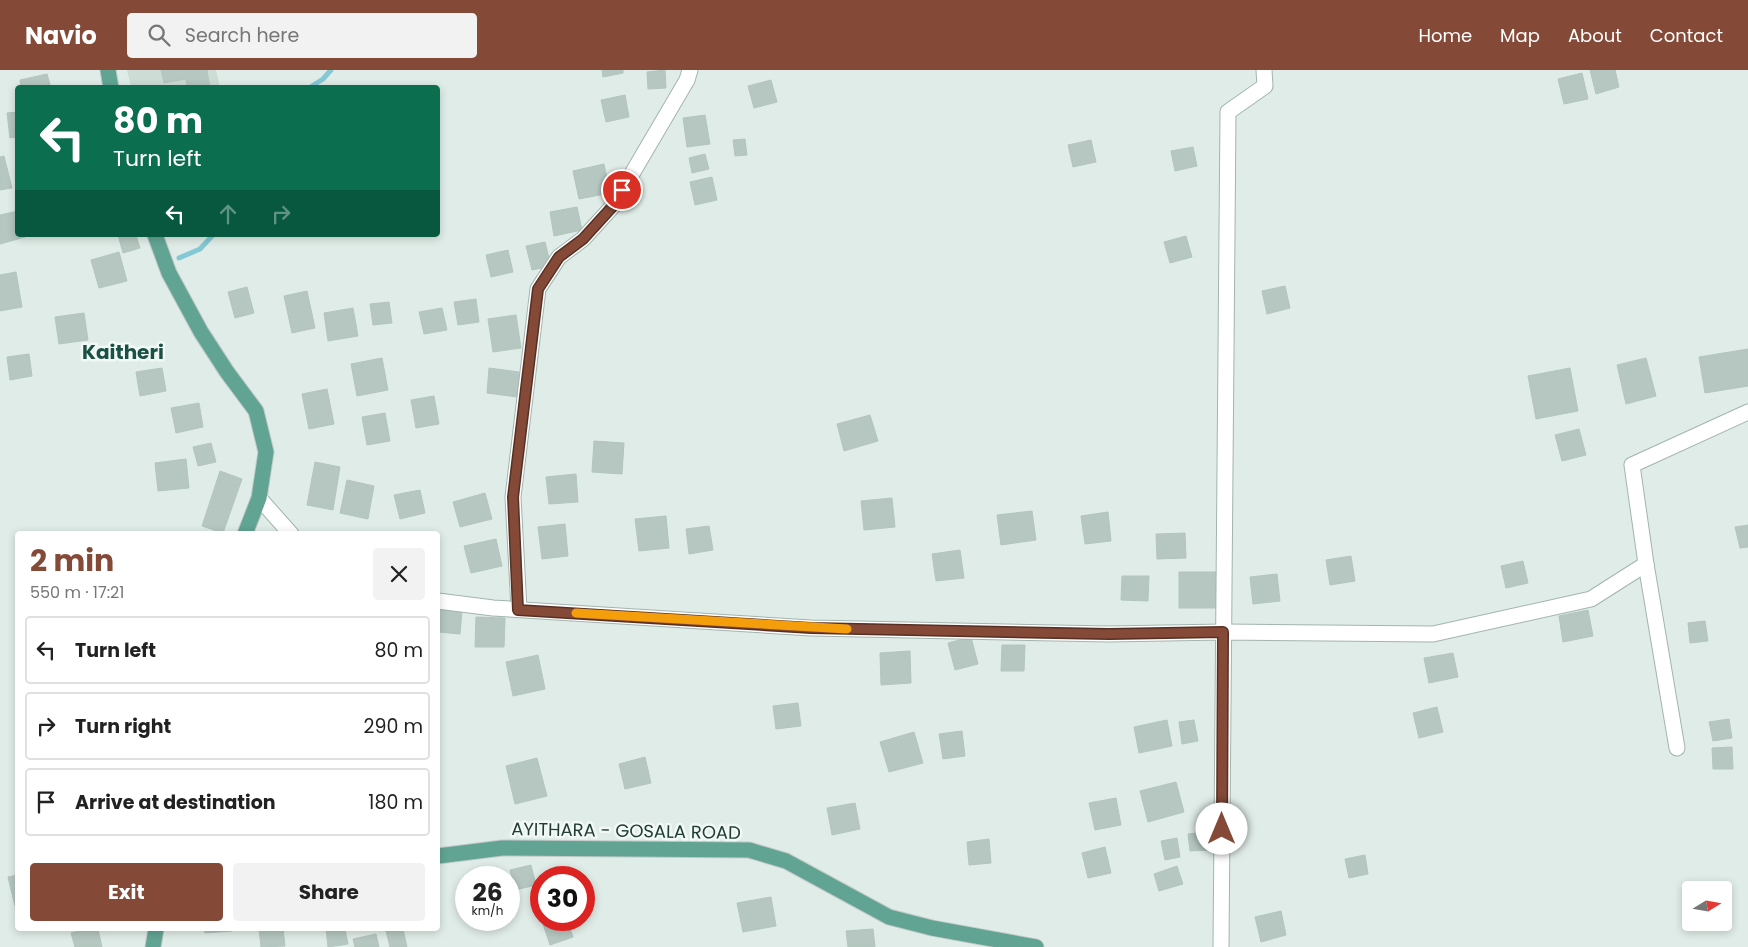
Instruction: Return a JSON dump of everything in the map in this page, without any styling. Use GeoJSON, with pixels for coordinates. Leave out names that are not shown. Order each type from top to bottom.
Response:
{"type":"FeatureCollection","features":[{"type":"Feature","properties":{"kind":"main road"},"geometry":{"type":"LineString","coordinates":[[108,70],[111,85]]}},
{"type":"Feature","properties":{"kind":"main road"},"geometry":{"type":"LineString","coordinates":[[156,237],[169,273],[201,332],[226,372],[256,411],[266,452],[259,498],[246,531]]}},
{"type":"Feature","properties":{"kind":"main road","name":"AYITHARA - GOSALA ROAD"},"geometry":{"type":"LineString","coordinates":[[440,856],[502,848],[748,850],[786,861],[889,918],[1036,947]]}},
{"type":"Feature","properties":{"kind":"main road"},"geometry":{"type":"LineString","coordinates":[[153,947],[156,931]]}},
{"type":"Feature","properties":{"kind":"street"},"geometry":{"type":"LineString","coordinates":[[518,610],[513,497],[538,289],[559,257],[583,239],[613,206],[687,80],[690,70]]}},
{"type":"Feature","properties":{"kind":"street"},"geometry":{"type":"LineString","coordinates":[[1221,947],[1228,112],[1265,86],[1264,70]]}},
{"type":"Feature","properties":{"kind":"street"},"geometry":{"type":"LineString","coordinates":[[1677,748],[1646,564],[1632,465],[1748,412]]}},
{"type":"Feature","properties":{"kind":"street"},"geometry":{"type":"LineString","coordinates":[[259,498],[288,531]]}},
{"type":"Feature","properties":{"kind":"street"},"geometry":{"type":"LineString","coordinates":[[440,601],[518,610],[811,628],[1109,634],[1223,632],[1433,634],[1591,599],[1646,564]]}},
{"type":"Feature","properties":{"kind":"shaded area"},"geometry":{"type":"Polygon","coordinates":[[[127,70],[216,70],[220,85],[131,85],[127,70]]]}},
{"type":"Feature","properties":{"kind":"building"},"geometry":{"type":"Polygon","coordinates":[[[161,70],[207,70],[210,85],[187,85],[186,79],[164,83],[161,70]]]}},
{"type":"Feature","properties":{"kind":"building"},"geometry":{"type":"Polygon","coordinates":[[[602,70],[623,70],[623,73],[603,77],[602,70]]]}},
{"type":"Feature","properties":{"kind":"building"},"geometry":{"type":"Polygon","coordinates":[[[665,70],[666,88],[648,89],[647,72],[665,70]]]}},
{"type":"Feature","properties":{"kind":"building"},"geometry":{"type":"Polygon","coordinates":[[[1590,70],[1615,70],[1619,87],[1596,94],[1590,70]]]}},
{"type":"Feature","properties":{"kind":"building"},"geometry":{"type":"Polygon","coordinates":[[[1582,73],[1588,99],[1564,104],[1558,79],[1582,73]]]}},
{"type":"Feature","properties":{"kind":"building"},"geometry":{"type":"Polygon","coordinates":[[[47,74],[50,85],[21,85],[20,80],[47,74]]]}},
{"type":"Feature","properties":{"kind":"building"},"geometry":{"type":"Polygon","coordinates":[[[771,80],[777,102],[754,108],[748,86],[771,80]]]}},
{"type":"Feature","properties":{"kind":"building"},"geometry":{"type":"Polygon","coordinates":[[[625,95],[629,117],[606,122],[601,100],[625,95]]]}},
{"type":"Feature","properties":{"kind":"building"},"geometry":{"type":"Polygon","coordinates":[[[15,112],[15,137],[10,138],[7,113],[15,112]]]}},
{"type":"Feature","properties":{"kind":"building"},"geometry":{"type":"Polygon","coordinates":[[[705,115],[710,144],[687,147],[683,118],[705,115]]]}},
{"type":"Feature","properties":{"kind":"building"},"geometry":{"type":"Polygon","coordinates":[[[745,139],[747,155],[735,156],[733,140],[745,139]]]}},
{"type":"Feature","properties":{"kind":"building"},"geometry":{"type":"Polygon","coordinates":[[[1091,140],[1096,162],[1073,167],[1068,145],[1091,140]]]}},
{"type":"Feature","properties":{"kind":"building"},"geometry":{"type":"Polygon","coordinates":[[[1193,147],[1197,166],[1175,171],[1171,151],[1193,147]]]}},
{"type":"Feature","properties":{"kind":"building"},"geometry":{"type":"Polygon","coordinates":[[[705,154],[709,169],[692,173],[689,158],[705,154]]]}},
{"type":"Feature","properties":{"kind":"building"},"geometry":{"type":"Polygon","coordinates":[[[4,156],[12,188],[0,190],[0,157],[4,156]]]}},
{"type":"Feature","properties":{"kind":"building"},"geometry":{"type":"Polygon","coordinates":[[[604,164],[610,193],[579,199],[573,171],[604,164]]]}},
{"type":"Feature","properties":{"kind":"building"},"geometry":{"type":"Polygon","coordinates":[[[712,177],[717,200],[695,205],[690,182],[712,177]]]}},
{"type":"Feature","properties":{"kind":"building"},"geometry":{"type":"Polygon","coordinates":[[[577,207],[582,230],[554,236],[550,212],[577,207]]]}},
{"type":"Feature","properties":{"kind":"building"},"geometry":{"type":"Polygon","coordinates":[[[15,212],[15,237],[25,237],[0,244],[0,215],[15,212]]]}},
{"type":"Feature","properties":{"kind":"building"},"geometry":{"type":"Polygon","coordinates":[[[1186,236],[1192,257],[1170,263],[1164,242],[1186,236]]]}},
{"type":"Feature","properties":{"kind":"building"},"geometry":{"type":"Polygon","coordinates":[[[119,237],[137,237],[140,248],[123,253],[119,237]]]}},
{"type":"Feature","properties":{"kind":"building"},"geometry":{"type":"Polygon","coordinates":[[[545,242],[551,266],[532,270],[526,246],[545,242]]]}},
{"type":"Feature","properties":{"kind":"building"},"geometry":{"type":"Polygon","coordinates":[[[508,250],[513,272],[491,277],[486,255],[508,250]]]}},
{"type":"Feature","properties":{"kind":"building"},"geometry":{"type":"Polygon","coordinates":[[[119,252],[127,281],[99,288],[91,260],[119,252]]]}},
{"type":"Feature","properties":{"kind":"building"},"geometry":{"type":"Polygon","coordinates":[[[16,272],[22,307],[0,311],[0,275],[16,272]]]}},
{"type":"Feature","properties":{"kind":"building"},"geometry":{"type":"Polygon","coordinates":[[[1285,286],[1290,308],[1267,314],[1262,291],[1285,286]]]}},
{"type":"Feature","properties":{"kind":"building"},"geometry":{"type":"Polygon","coordinates":[[[247,287],[254,313],[235,318],[228,292],[247,287]]]}},
{"type":"Feature","properties":{"kind":"building"},"geometry":{"type":"Polygon","coordinates":[[[307,291],[315,328],[292,333],[284,296],[307,291]]]}},
{"type":"Feature","properties":{"kind":"building"},"geometry":{"type":"Polygon","coordinates":[[[476,299],[479,322],[458,325],[454,302],[476,299]]]}},
{"type":"Feature","properties":{"kind":"building"},"geometry":{"type":"Polygon","coordinates":[[[389,302],[392,323],[373,325],[370,304],[389,302]]]}},
{"type":"Feature","properties":{"kind":"building"},"geometry":{"type":"Polygon","coordinates":[[[353,308],[358,336],[328,341],[324,313],[353,308]]]}},
{"type":"Feature","properties":{"kind":"building"},"geometry":{"type":"Polygon","coordinates":[[[442,308],[447,330],[424,334],[419,312],[442,308]]]}},
{"type":"Feature","properties":{"kind":"building"},"geometry":{"type":"Polygon","coordinates":[[[84,313],[88,340],[59,344],[55,317],[84,313]]]}},
{"type":"Feature","properties":{"kind":"building"},"geometry":{"type":"Polygon","coordinates":[[[516,315],[521,348],[493,352],[488,319],[516,315]]]}},
{"type":"Feature","properties":{"kind":"building"},"geometry":{"type":"Polygon","coordinates":[[[1748,349],[1748,386],[1705,393],[1699,357],[1748,349]]]}},
{"type":"Feature","properties":{"kind":"building"},"geometry":{"type":"Polygon","coordinates":[[[29,354],[32,376],[10,380],[7,357],[29,354]]]}},
{"type":"Feature","properties":{"kind":"building"},"geometry":{"type":"Polygon","coordinates":[[[382,358],[388,390],[357,396],[351,364],[382,358]]]}},
{"type":"Feature","properties":{"kind":"building"},"geometry":{"type":"Polygon","coordinates":[[[1646,358],[1656,396],[1626,404],[1617,365],[1646,358]]]}},
{"type":"Feature","properties":{"kind":"building"},"geometry":{"type":"Polygon","coordinates":[[[162,368],[166,391],[140,396],[136,372],[162,368]]]}},
{"type":"Feature","properties":{"kind":"building"},"geometry":{"type":"Polygon","coordinates":[[[489,368],[519,372],[517,397],[487,393],[489,368]]]}},
{"type":"Feature","properties":{"kind":"building"},"geometry":{"type":"Polygon","coordinates":[[[1570,368],[1578,411],[1536,419],[1528,376],[1570,368]]]}},
{"type":"Feature","properties":{"kind":"building"},"geometry":{"type":"Polygon","coordinates":[[[327,389],[334,424],[309,429],[302,394],[327,389]]]}},
{"type":"Feature","properties":{"kind":"building"},"geometry":{"type":"Polygon","coordinates":[[[434,396],[439,424],[416,428],[411,400],[434,396]]]}},
{"type":"Feature","properties":{"kind":"building"},"geometry":{"type":"Polygon","coordinates":[[[199,403],[203,427],[176,433],[171,408],[199,403]]]}},
{"type":"Feature","properties":{"kind":"building"},"geometry":{"type":"Polygon","coordinates":[[[385,413],[390,441],[367,445],[362,417],[385,413]]]}},
{"type":"Feature","properties":{"kind":"building"},"geometry":{"type":"Polygon","coordinates":[[[870,415],[878,441],[844,451],[837,424],[870,415]]]}},
{"type":"Feature","properties":{"kind":"building"},"geometry":{"type":"Polygon","coordinates":[[[1579,429],[1586,455],[1562,461],[1555,435],[1579,429]]]}},
{"type":"Feature","properties":{"kind":"building"},"geometry":{"type":"Polygon","coordinates":[[[594,441],[624,443],[622,474],[592,472],[594,441]]]}},
{"type":"Feature","properties":{"kind":"building"},"geometry":{"type":"Polygon","coordinates":[[[211,443],[216,462],[198,466],[193,447],[211,443]]]}},
{"type":"Feature","properties":{"kind":"building"},"geometry":{"type":"Polygon","coordinates":[[[186,459],[189,488],[158,491],[155,463],[186,459]]]}},
{"type":"Feature","properties":{"kind":"building"},"geometry":{"type":"Polygon","coordinates":[[[315,462],[340,467],[333,510],[307,505],[315,462]]]}},
{"type":"Feature","properties":{"kind":"building"},"geometry":{"type":"Polygon","coordinates":[[[220,471],[242,479],[224,531],[217,531],[202,526],[220,471]]]}},
{"type":"Feature","properties":{"kind":"building"},"geometry":{"type":"Polygon","coordinates":[[[576,474],[578,502],[549,504],[546,477],[576,474]]]}},
{"type":"Feature","properties":{"kind":"building"},"geometry":{"type":"Polygon","coordinates":[[[347,480],[374,486],[368,519],[340,513],[347,480]]]}},
{"type":"Feature","properties":{"kind":"building"},"geometry":{"type":"Polygon","coordinates":[[[420,490],[425,513],[400,519],[394,495],[420,490]]]}},
{"type":"Feature","properties":{"kind":"building"},"geometry":{"type":"Polygon","coordinates":[[[485,493],[492,519],[460,527],[453,502],[485,493]]]}},
{"type":"Feature","properties":{"kind":"building"},"geometry":{"type":"Polygon","coordinates":[[[892,498],[895,527],[864,530],[861,501],[892,498]]]}},
{"type":"Feature","properties":{"kind":"building"},"geometry":{"type":"Polygon","coordinates":[[[1032,511],[1036,540],[1001,545],[997,515],[1032,511]]]}},
{"type":"Feature","properties":{"kind":"building"},"geometry":{"type":"Polygon","coordinates":[[[1108,512],[1111,541],[1085,544],[1081,516],[1108,512]]]}},
{"type":"Feature","properties":{"kind":"building"},"geometry":{"type":"Polygon","coordinates":[[[666,516],[669,548],[639,551],[635,519],[666,516]]]}},
{"type":"Feature","properties":{"kind":"building"},"geometry":{"type":"Polygon","coordinates":[[[565,524],[568,556],[542,559],[538,527],[565,524]]]}},
{"type":"Feature","properties":{"kind":"building"},"geometry":{"type":"Polygon","coordinates":[[[1748,525],[1748,547],[1740,548],[1735,527],[1748,525]]]}},
{"type":"Feature","properties":{"kind":"building"},"geometry":{"type":"Polygon","coordinates":[[[709,526],[713,550],[689,554],[686,529],[709,526]]]}},
{"type":"Feature","properties":{"kind":"building"},"geometry":{"type":"Polygon","coordinates":[[[1185,533],[1186,558],[1157,559],[1156,534],[1185,533]]]}},
{"type":"Feature","properties":{"kind":"building"},"geometry":{"type":"Polygon","coordinates":[[[496,539],[502,566],[471,573],[464,546],[496,539]]]}},
{"type":"Feature","properties":{"kind":"building"},"geometry":{"type":"Polygon","coordinates":[[[960,550],[964,578],[936,581],[932,554],[960,550]]]}},
{"type":"Feature","properties":{"kind":"building"},"geometry":{"type":"Polygon","coordinates":[[[1351,556],[1355,581],[1330,585],[1326,560],[1351,556]]]}},
{"type":"Feature","properties":{"kind":"building"},"geometry":{"type":"Polygon","coordinates":[[[1523,561],[1528,583],[1506,588],[1501,566],[1523,561]]]}},
{"type":"Feature","properties":{"kind":"building"},"geometry":{"type":"Polygon","coordinates":[[[1179,572],[1217,572],[1217,608],[1179,608],[1179,572]]]}},
{"type":"Feature","properties":{"kind":"building"},"geometry":{"type":"Polygon","coordinates":[[[1277,574],[1280,601],[1253,604],[1250,577],[1277,574]]]}},
{"type":"Feature","properties":{"kind":"building"},"geometry":{"type":"Polygon","coordinates":[[[1122,576],[1149,576],[1148,601],[1121,600],[1122,576]]]}},
{"type":"Feature","properties":{"kind":"building"},"geometry":{"type":"Polygon","coordinates":[[[440,609],[462,611],[460,634],[440,632],[440,609]]]}},
{"type":"Feature","properties":{"kind":"building"},"geometry":{"type":"Polygon","coordinates":[[[1588,610],[1593,636],[1563,642],[1559,616],[1588,610]]]}},
{"type":"Feature","properties":{"kind":"building"},"geometry":{"type":"Polygon","coordinates":[[[476,617],[505,618],[504,647],[475,647],[476,617]]]}},
{"type":"Feature","properties":{"kind":"building"},"geometry":{"type":"Polygon","coordinates":[[[1705,621],[1708,641],[1690,643],[1688,623],[1705,621]]]}},
{"type":"Feature","properties":{"kind":"building"},"geometry":{"type":"Polygon","coordinates":[[[971,637],[978,664],[955,670],[948,643],[971,637]]]}},
{"type":"Feature","properties":{"kind":"building"},"geometry":{"type":"Polygon","coordinates":[[[1002,645],[1025,645],[1024,671],[1001,671],[1002,645]]]}},
{"type":"Feature","properties":{"kind":"building"},"geometry":{"type":"Polygon","coordinates":[[[910,651],[911,683],[881,685],[880,653],[910,651]]]}},
{"type":"Feature","properties":{"kind":"building"},"geometry":{"type":"Polygon","coordinates":[[[1453,653],[1458,677],[1429,683],[1424,658],[1453,653]]]}},
{"type":"Feature","properties":{"kind":"building"},"geometry":{"type":"Polygon","coordinates":[[[538,655],[545,689],[513,696],[506,662],[538,655]]]}},
{"type":"Feature","properties":{"kind":"building"},"geometry":{"type":"Polygon","coordinates":[[[798,703],[801,726],[776,729],[773,706],[798,703]]]}},
{"type":"Feature","properties":{"kind":"building"},"geometry":{"type":"Polygon","coordinates":[[[1437,707],[1443,732],[1419,738],[1413,713],[1437,707]]]}},
{"type":"Feature","properties":{"kind":"building"},"geometry":{"type":"Polygon","coordinates":[[[1729,719],[1732,738],[1713,741],[1709,722],[1729,719]]]}},
{"type":"Feature","properties":{"kind":"building"},"geometry":{"type":"Polygon","coordinates":[[[1167,720],[1172,746],[1139,753],[1134,727],[1167,720]]]}},
{"type":"Feature","properties":{"kind":"building"},"geometry":{"type":"Polygon","coordinates":[[[1194,720],[1198,741],[1182,744],[1179,722],[1194,720]]]}},
{"type":"Feature","properties":{"kind":"building"},"geometry":{"type":"Polygon","coordinates":[[[962,731],[965,756],[943,759],[939,734],[962,731]]]}},
{"type":"Feature","properties":{"kind":"building"},"geometry":{"type":"Polygon","coordinates":[[[914,732],[923,763],[889,772],[880,742],[914,732]]]}},
{"type":"Feature","properties":{"kind":"building"},"geometry":{"type":"Polygon","coordinates":[[[1732,747],[1733,769],[1713,769],[1712,748],[1732,747]]]}},
{"type":"Feature","properties":{"kind":"building"},"geometry":{"type":"Polygon","coordinates":[[[645,757],[651,783],[625,789],[619,764],[645,757]]]}},
{"type":"Feature","properties":{"kind":"building"},"geometry":{"type":"Polygon","coordinates":[[[537,758],[547,796],[515,804],[506,766],[537,758]]]}},
{"type":"Feature","properties":{"kind":"building"},"geometry":{"type":"Polygon","coordinates":[[[1176,782],[1184,812],[1148,822],[1140,791],[1176,782]]]}},
{"type":"Feature","properties":{"kind":"building"},"geometry":{"type":"Polygon","coordinates":[[[1116,798],[1121,825],[1095,830],[1089,803],[1116,798]]]}},
{"type":"Feature","properties":{"kind":"building"},"geometry":{"type":"Polygon","coordinates":[[[855,803],[860,829],[832,835],[827,808],[855,803]]]}},
{"type":"Feature","properties":{"kind":"building"},"geometry":{"type":"Polygon","coordinates":[[[1206,832],[1208,850],[1190,851],[1188,834],[1206,832]]]}},
{"type":"Feature","properties":{"kind":"building"},"geometry":{"type":"Polygon","coordinates":[[[1177,838],[1180,857],[1165,860],[1161,841],[1177,838]]]}},
{"type":"Feature","properties":{"kind":"building"},"geometry":{"type":"Polygon","coordinates":[[[989,839],[991,863],[969,865],[967,842],[989,839]]]}},
{"type":"Feature","properties":{"kind":"building"},"geometry":{"type":"Polygon","coordinates":[[[1105,847],[1111,873],[1088,878],[1082,853],[1105,847]]]}},
{"type":"Feature","properties":{"kind":"building"},"geometry":{"type":"Polygon","coordinates":[[[1365,855],[1368,874],[1349,878],[1345,859],[1365,855]]]}},
{"type":"Feature","properties":{"kind":"building"},"geometry":{"type":"Polygon","coordinates":[[[531,865],[530,886],[520,889],[520,868],[531,865]]]}},
{"type":"Feature","properties":{"kind":"building"},"geometry":{"type":"Polygon","coordinates":[[[1177,866],[1183,884],[1159,891],[1154,874],[1177,866]]]}},
{"type":"Feature","properties":{"kind":"building"},"geometry":{"type":"Polygon","coordinates":[[[15,876],[15,906],[8,877],[15,876]]]}},
{"type":"Feature","properties":{"kind":"building"},"geometry":{"type":"Polygon","coordinates":[[[771,897],[776,926],[743,932],[737,903],[771,897]]]}},
{"type":"Feature","properties":{"kind":"building"},"geometry":{"type":"Polygon","coordinates":[[[1281,911],[1286,935],[1261,942],[1255,917],[1281,911]]]}},
{"type":"Feature","properties":{"kind":"building"},"geometry":{"type":"Polygon","coordinates":[[[873,929],[875,947],[848,947],[846,931],[873,929]]]}},
{"type":"Feature","properties":{"kind":"building"},"geometry":{"type":"Polygon","coordinates":[[[98,931],[102,947],[75,947],[71,933],[98,931]]]}},
{"type":"Feature","properties":{"kind":"building"},"geometry":{"type":"Polygon","coordinates":[[[204,931],[232,931],[205,933],[204,931]]]}},
{"type":"Feature","properties":{"kind":"building"},"geometry":{"type":"Polygon","coordinates":[[[259,931],[283,931],[285,946],[261,947],[259,931]]]}},
{"type":"Feature","properties":{"kind":"building"},"geometry":{"type":"Polygon","coordinates":[[[326,931],[345,931],[348,944],[328,947],[326,931]]]}},
{"type":"Feature","properties":{"kind":"building"},"geometry":{"type":"Polygon","coordinates":[[[386,931],[403,931],[407,947],[390,947],[386,931]]]}},
{"type":"Feature","properties":{"kind":"building"},"geometry":{"type":"Polygon","coordinates":[[[545,931],[571,931],[573,937],[550,945],[545,931]]]}},
{"type":"Feature","properties":{"kind":"building"},"geometry":{"type":"Polygon","coordinates":[[[376,934],[379,947],[355,947],[353,939],[376,934]]]}},
{"type":"Feature","properties":{"kind":"waterway"},"geometry":{"type":"LineString","coordinates":[[314,85],[323,79],[331,70]]}},
{"type":"Feature","properties":{"kind":"waterway"},"geometry":{"type":"LineString","coordinates":[[179,258],[200,249],[211,237]]}},
{"type":"Feature","properties":{"kind":"slow traffic"},"geometry":{"type":"LineString","coordinates":[[576,613],[847,629]]}},
{"type":"Feature","properties":{"kind":"district","name":"Kaitheri"},"geometry":{"type":"Point","coordinates":[123,352]}},
{"type":"Feature","properties":{"kind":"route"},"geometry":{"type":"LineString","coordinates":[[622,190],[613,206],[583,239],[559,257],[538,289],[513,497],[518,610],[811,628],[1109,634],[1223,632],[1222,829]]}}]}
